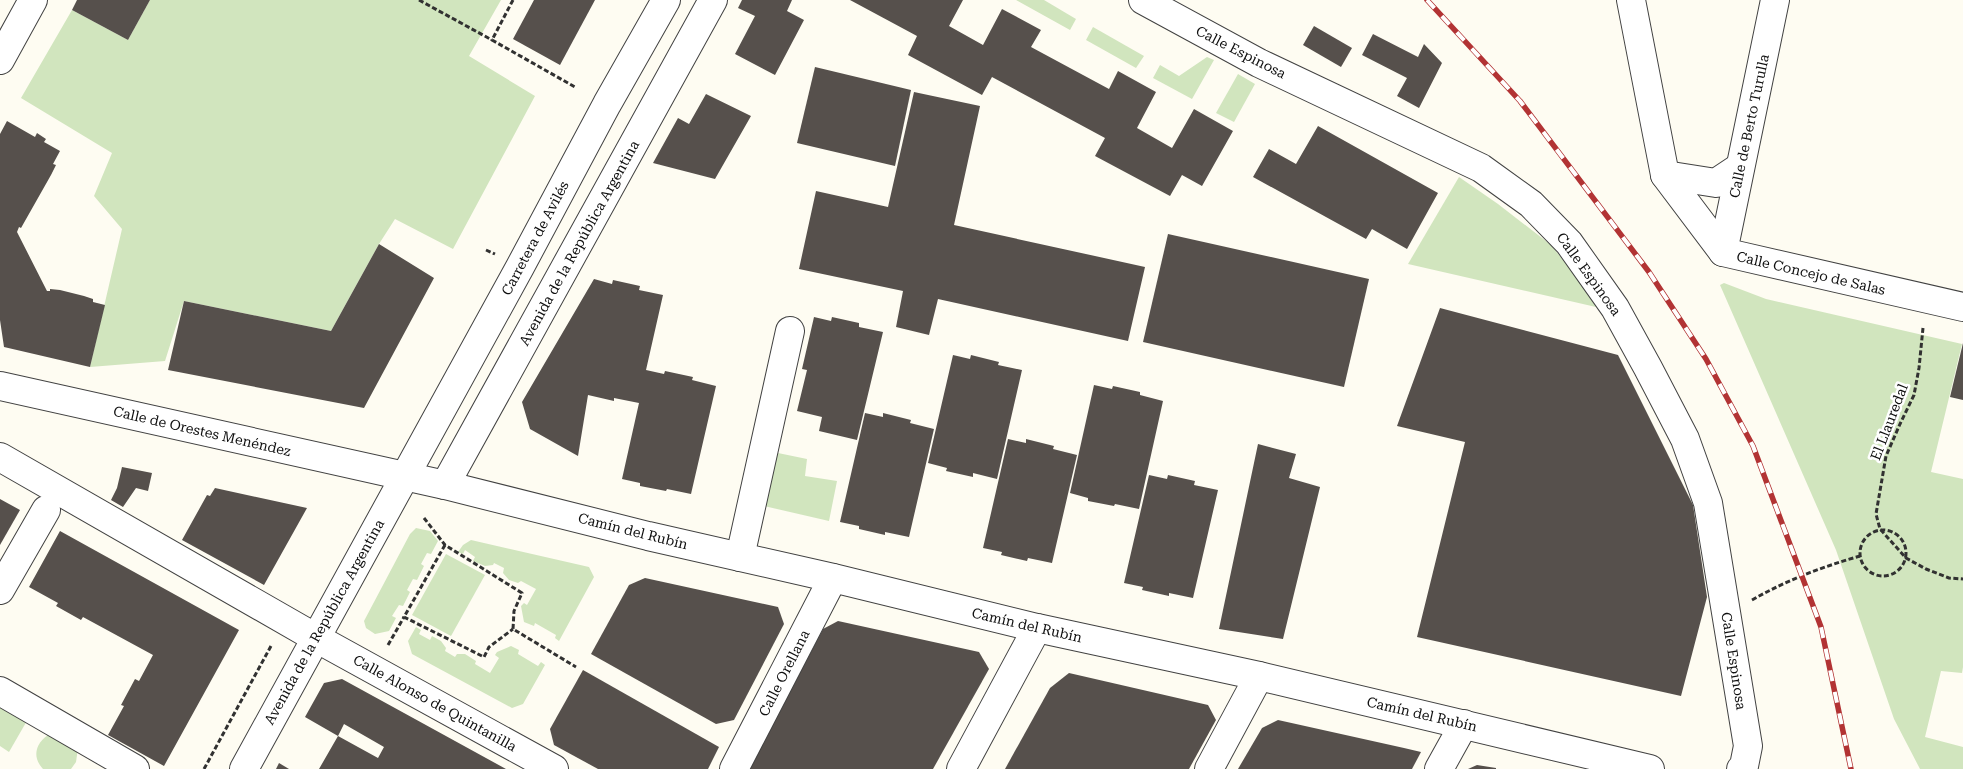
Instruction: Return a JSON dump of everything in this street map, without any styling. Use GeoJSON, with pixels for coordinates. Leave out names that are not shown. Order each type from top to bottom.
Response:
{"type":"FeatureCollection","features":[{"type":"Feature","properties":{"kind":"street"},"geometry":{"type":"LineString","coordinates":[[0,60],[33,0]]}},
{"type":"Feature","properties":{"kind":"street","name":"Carretera de Avilés"},"geometry":{"type":"LineString","coordinates":[[405,476],[607,104],[666,0]]}},
{"type":"Feature","properties":{"kind":"street","name":"Avenida de la República Argentina"},"geometry":{"type":"LineString","coordinates":[[445,485],[713,0]]}},
{"type":"Feature","properties":{"kind":"street","name":"Calle Espinosa"},"geometry":{"type":"LineString","coordinates":[[1143,0],[1259,63],[1326,93],[1481,168],[1531,204],[1569,243],[1615,308],[1685,439],[1708,503],[1748,746],[1744,766],[1741,769]]}},
{"type":"Feature","properties":{"kind":"street","name":"Calle Concejo de Salas"},"geometry":{"type":"LineString","coordinates":[[1631,0],[1665,175],[1723,252],[1963,307]]}},
{"type":"Feature","properties":{"kind":"street","name":"Calle de Berto Turulla"},"geometry":{"type":"LineString","coordinates":[[1723,252],[1775,0]]}},
{"type":"Feature","properties":{"kind":"street"},"geometry":{"type":"LineString","coordinates":[[1665,175],[1716,183],[1740,167]]}},
{"type":"Feature","properties":{"kind":"street"},"geometry":{"type":"LineString","coordinates":[[740,557],[790,331]]}},
{"type":"Feature","properties":{"kind":"street","name":"Calle de Orestes Menéndez"},"geometry":{"type":"LineString","coordinates":[[0,386],[405,476]]}},
{"type":"Feature","properties":{"kind":"street","name":"Calle Alonso de Quintanilla"},"geometry":{"type":"LineString","coordinates":[[0,457],[316,638],[554,769]]}},
{"type":"Feature","properties":{"kind":"street","name":"Camín del Rubín"},"geometry":{"type":"LineString","coordinates":[[405,476],[648,536],[833,578],[1037,628],[1259,676],[1650,769]]}},
{"type":"Feature","properties":{"kind":"street","name":"Avenida de la República Argentina"},"geometry":{"type":"LineString","coordinates":[[244,769],[405,476]]}},
{"type":"Feature","properties":{"kind":"street"},"geometry":{"type":"LineString","coordinates":[[0,590],[46,510]]}},
{"type":"Feature","properties":{"kind":"street","name":"Calle Orellana"},"geometry":{"type":"LineString","coordinates":[[734,769],[833,578]]}},
{"type":"Feature","properties":{"kind":"street"},"geometry":{"type":"LineString","coordinates":[[961,769],[1037,628]]}},
{"type":"Feature","properties":{"kind":"street"},"geometry":{"type":"LineString","coordinates":[[1209,769],[1259,676]]}},
{"type":"Feature","properties":{"kind":"street"},"geometry":{"type":"LineString","coordinates":[[0,691],[135,769]]}},
{"type":"Feature","properties":{"kind":"street"},"geometry":{"type":"LineString","coordinates":[[1439,769],[1464,724]]}},
{"type":"Feature","properties":{"kind":"path"},"geometry":{"type":"LineString","coordinates":[[419,0],[575,87]]}},
{"type":"Feature","properties":{"kind":"path"},"geometry":{"type":"LineString","coordinates":[[492,40],[513,0]]}},
{"type":"Feature","properties":{"kind":"path","name":"El Llauredal"},"geometry":{"type":"LineString","coordinates":[[1880,529],[1876,514],[1886,456],[1914,395],[1924,322]]}},
{"type":"Feature","properties":{"kind":"path"},"geometry":{"type":"LineString","coordinates":[[404,617],[484,657],[489,647],[513,629],[514,611],[522,593],[445,545],[424,518]]}},
{"type":"Feature","properties":{"kind":"path"},"geometry":{"type":"LineString","coordinates":[[1880,529],[1906,558],[1926,570],[1949,578],[1963,579]]}},
{"type":"Feature","properties":{"kind":"path"},"geometry":{"type":"LineString","coordinates":[[1880,529],[1898,534],[1904,540],[1907,549],[1906,558],[1902,566],[1895,573],[1887,576],[1878,576],[1869,571],[1863,565],[1860,556],[1861,547],[1865,539],[1872,532],[1880,529]]}},
{"type":"Feature","properties":{"kind":"path"},"geometry":{"type":"LineString","coordinates":[[387,646],[445,545]]}},
{"type":"Feature","properties":{"kind":"path"},"geometry":{"type":"LineString","coordinates":[[1727,614],[1782,583],[1832,564],[1860,556]]}},
{"type":"Feature","properties":{"kind":"path"},"geometry":{"type":"LineString","coordinates":[[513,629],[576,667]]}},
{"type":"Feature","properties":{"kind":"green space"},"geometry":{"type":"Polygon","coordinates":[[[150,0],[501,0],[469,56],[535,96],[453,249],[395,219],[331,331],[184,301],[165,361],[90,367],[122,229],[94,196],[112,153],[21,98],[72,10],[128,40],[150,0]]]}},
{"type":"Feature","properties":{"kind":"green space"},"geometry":{"type":"Polygon","coordinates":[[[1016,0],[1044,0],[1076,19],[1070,30],[1016,0]]]}},
{"type":"Feature","properties":{"kind":"green space"},"geometry":{"type":"Polygon","coordinates":[[[1093,27],[1144,56],[1136,68],[1086,40],[1093,27]]]}},
{"type":"Feature","properties":{"kind":"green space"},"geometry":{"type":"Polygon","coordinates":[[[1207,57],[1214,60],[1192,99],[1153,78],[1160,65],[1179,76],[1207,57]]]}},
{"type":"Feature","properties":{"kind":"green space"},"geometry":{"type":"Polygon","coordinates":[[[1238,74],[1255,84],[1234,122],[1216,113],[1238,74]]]}},
{"type":"Feature","properties":{"kind":"green space"},"geometry":{"type":"Polygon","coordinates":[[[1459,177],[1551,245],[1577,277],[1596,307],[1408,264],[1459,177]]]}},
{"type":"Feature","properties":{"kind":"green space"},"geometry":{"type":"Polygon","coordinates":[[[1724,283],[1766,299],[1962,344],[1931,472],[1963,479],[1963,667],[1962,673],[1941,671],[1925,737],[1963,747],[1963,769],[1920,769],[1894,719],[1836,550],[1720,285],[1724,283]]]}},
{"type":"Feature","properties":{"kind":"green space"},"geometry":{"type":"Polygon","coordinates":[[[775,454],[807,459],[805,476],[837,481],[829,521],[764,506],[775,454]]]}},
{"type":"Feature","properties":{"kind":"green space"},"geometry":{"type":"Polygon","coordinates":[[[416,528],[430,531],[438,541],[431,554],[427,553],[421,564],[424,566],[417,580],[413,579],[407,590],[410,592],[403,606],[399,605],[392,616],[396,618],[389,631],[375,634],[366,628],[364,621],[410,534],[416,528]]]}},
{"type":"Feature","properties":{"kind":"green space"},"geometry":{"type":"Polygon","coordinates":[[[471,540],[589,567],[594,577],[559,641],[555,638],[556,635],[535,623],[534,626],[524,622],[521,606],[524,603],[527,605],[536,589],[521,581],[518,583],[509,580],[503,573],[504,568],[494,563],[493,565],[485,566],[473,561],[475,557],[465,550],[463,554],[458,552],[463,545],[471,540]]]}},
{"type":"Feature","properties":{"kind":"green space"},"geometry":{"type":"Polygon","coordinates":[[[446,554],[485,575],[451,636],[412,615],[446,554]]]}},
{"type":"Feature","properties":{"kind":"green space"},"geometry":{"type":"Polygon","coordinates":[[[416,627],[421,630],[419,634],[430,640],[432,636],[441,641],[446,648],[445,651],[455,657],[457,654],[465,654],[476,661],[475,664],[490,673],[499,658],[495,655],[497,652],[511,646],[519,650],[518,654],[538,666],[541,662],[545,665],[523,704],[512,708],[412,654],[408,641],[416,627]]]}},
{"type":"Feature","properties":{"kind":"green space"},"geometry":{"type":"Polygon","coordinates":[[[0,703],[28,719],[9,752],[0,746],[0,703]]]}},
{"type":"Feature","properties":{"kind":"green space"},"geometry":{"type":"Polygon","coordinates":[[[51,733],[78,748],[76,762],[71,769],[43,769],[39,764],[36,754],[37,749],[42,741],[51,733]]]}},
{"type":"Feature","properties":{"kind":"building"},"geometry":{"type":"Polygon","coordinates":[[[77,0],[150,0],[128,40],[72,10],[77,0]]]}},
{"type":"Feature","properties":{"kind":"building"},"geometry":{"type":"Polygon","coordinates":[[[534,0],[595,0],[560,65],[513,39],[534,0]]]}},
{"type":"Feature","properties":{"kind":"building"},"geometry":{"type":"Polygon","coordinates":[[[742,0],[792,0],[787,11],[804,20],[775,75],[735,54],[755,16],[738,8],[742,0]]]}},
{"type":"Feature","properties":{"kind":"building"},"geometry":{"type":"Polygon","coordinates":[[[850,0],[963,0],[949,26],[983,45],[1002,9],[1041,30],[1031,47],[1109,89],[1118,71],[1156,92],[1137,128],[1172,148],[1194,109],[1233,131],[1202,186],[1182,175],[1170,196],[1095,156],[1105,138],[992,77],[982,95],[908,55],[917,36],[850,0]]]}},
{"type":"Feature","properties":{"kind":"building"},"geometry":{"type":"Polygon","coordinates":[[[1314,26],[1352,48],[1341,67],[1303,45],[1314,26]]]}},
{"type":"Feature","properties":{"kind":"building"},"geometry":{"type":"Polygon","coordinates":[[[1373,34],[1418,57],[1424,44],[1442,63],[1419,108],[1397,96],[1407,78],[1362,55],[1373,34]]]}},
{"type":"Feature","properties":{"kind":"building"},"geometry":{"type":"Polygon","coordinates":[[[815,67],[911,90],[895,166],[797,143],[815,67]]]}},
{"type":"Feature","properties":{"kind":"building"},"geometry":{"type":"Polygon","coordinates":[[[914,92],[980,106],[954,225],[1145,267],[1128,341],[938,299],[929,335],[896,327],[903,291],[799,269],[816,191],[888,207],[914,92]]]}},
{"type":"Feature","properties":{"kind":"building"},"geometry":{"type":"Polygon","coordinates":[[[706,94],[751,116],[715,179],[653,163],[678,118],[689,124],[706,94]]]}},
{"type":"Feature","properties":{"kind":"building"},"geometry":{"type":"Polygon","coordinates":[[[7,121],[35,137],[37,133],[46,139],[44,142],[60,151],[53,164],[56,165],[51,175],[17,232],[47,291],[50,291],[50,289],[60,290],[93,299],[93,302],[105,305],[90,367],[4,347],[0,320],[0,134],[7,121]]]}},
{"type":"Feature","properties":{"kind":"building"},"geometry":{"type":"Polygon","coordinates":[[[1318,126],[1438,193],[1407,249],[1372,229],[1366,239],[1253,177],[1269,149],[1296,164],[1318,126]]]}},
{"type":"Feature","properties":{"kind":"building"},"geometry":{"type":"Polygon","coordinates":[[[1168,234],[1369,279],[1344,387],[1143,342],[1168,234]]]}},
{"type":"Feature","properties":{"kind":"building"},"geometry":{"type":"Polygon","coordinates":[[[379,244],[434,278],[364,408],[168,370],[184,301],[331,331],[379,244]]]}},
{"type":"Feature","properties":{"kind":"building"},"geometry":{"type":"Polygon","coordinates":[[[594,279],[612,284],[613,280],[640,286],[639,290],[663,295],[646,370],[664,374],[665,371],[693,377],[692,380],[716,386],[691,494],[640,486],[640,483],[622,479],[639,403],[614,398],[614,401],[588,395],[578,456],[530,429],[522,402],[594,279]]]}},
{"type":"Feature","properties":{"kind":"building"},"geometry":{"type":"Polygon","coordinates":[[[1440,308],[1618,355],[1693,505],[1707,597],[1681,696],[1417,637],[1465,442],[1397,426],[1440,308]]]}},
{"type":"Feature","properties":{"kind":"building"},"geometry":{"type":"Polygon","coordinates":[[[814,317],[831,321],[832,317],[859,323],[859,327],[883,332],[857,440],[819,431],[822,417],[797,411],[807,370],[802,369],[814,317]]]}},
{"type":"Feature","properties":{"kind":"building"},"geometry":{"type":"Polygon","coordinates":[[[1963,343],[1963,400],[1950,397],[1963,343]]]}},
{"type":"Feature","properties":{"kind":"building"},"geometry":{"type":"Polygon","coordinates":[[[953,355],[970,359],[971,355],[999,362],[998,365],[1022,370],[997,479],[973,473],[973,477],[946,471],[947,468],[928,463],[953,355]]]}},
{"type":"Feature","properties":{"kind":"building"},"geometry":{"type":"Polygon","coordinates":[[[1094,385],[1112,389],[1113,386],[1140,392],[1140,395],[1163,401],[1139,509],[1088,501],[1088,498],[1070,493],[1094,385]]]}},
{"type":"Feature","properties":{"kind":"building"},"geometry":{"type":"Polygon","coordinates":[[[865,413],[883,417],[883,413],[911,420],[910,423],[934,429],[909,537],[885,532],[885,535],[840,522],[865,413]]]}},
{"type":"Feature","properties":{"kind":"building"},"geometry":{"type":"Polygon","coordinates":[[[1008,439],[1026,443],[1026,439],[1054,446],[1053,449],[1077,455],[1052,563],[1028,558],[1027,561],[1001,555],[1002,552],[983,548],[1008,439]]]}},
{"type":"Feature","properties":{"kind":"building"},"geometry":{"type":"Polygon","coordinates":[[[1258,444],[1296,454],[1289,478],[1320,487],[1283,639],[1219,629],[1258,444]]]}},
{"type":"Feature","properties":{"kind":"building"},"geometry":{"type":"Polygon","coordinates":[[[122,467],[152,473],[148,491],[136,488],[123,507],[111,500],[117,488],[122,467]]]}},
{"type":"Feature","properties":{"kind":"building"},"geometry":{"type":"Polygon","coordinates":[[[1149,475],[1167,479],[1168,475],[1195,481],[1194,485],[1218,490],[1193,598],[1169,593],[1169,596],[1142,590],[1143,587],[1124,583],[1149,475]]]}},
{"type":"Feature","properties":{"kind":"building"},"geometry":{"type":"Polygon","coordinates":[[[215,488],[307,508],[264,585],[182,540],[207,495],[210,496],[215,488]]]}},
{"type":"Feature","properties":{"kind":"building"},"geometry":{"type":"Polygon","coordinates":[[[0,499],[20,510],[0,545],[0,499]]]}},
{"type":"Feature","properties":{"kind":"building"},"geometry":{"type":"Polygon","coordinates":[[[60,531],[239,630],[164,766],[108,735],[124,706],[121,705],[135,679],[139,681],[153,655],[83,617],[81,620],[56,606],[58,603],[29,587],[60,531]]]}},
{"type":"Feature","properties":{"kind":"building"},"geometry":{"type":"Polygon","coordinates":[[[645,578],[778,607],[784,624],[734,720],[716,724],[591,654],[629,585],[645,578]]]}},
{"type":"Feature","properties":{"kind":"building"},"geometry":{"type":"Polygon","coordinates":[[[838,621],[979,652],[989,669],[933,769],[749,769],[823,629],[838,621]]]}},
{"type":"Feature","properties":{"kind":"building"},"geometry":{"type":"Polygon","coordinates":[[[583,670],[719,747],[708,769],[598,769],[554,745],[550,729],[583,670]]]}},
{"type":"Feature","properties":{"kind":"building"},"geometry":{"type":"Polygon","coordinates":[[[1069,673],[1208,705],[1216,720],[1189,769],[1005,769],[1050,688],[1069,673]]]}},
{"type":"Feature","properties":{"kind":"building"},"geometry":{"type":"Polygon","coordinates":[[[342,679],[506,769],[319,769],[338,736],[305,717],[324,683],[342,679]],[[344,724],[338,736],[378,758],[384,747],[344,724]]]}},
{"type":"Feature","properties":{"kind":"building"},"geometry":{"type":"Polygon","coordinates":[[[1278,720],[1421,752],[1412,769],[1238,769],[1262,728],[1278,720]]]}},
{"type":"Feature","properties":{"kind":"building"},"geometry":{"type":"Polygon","coordinates":[[[279,763],[289,769],[276,769],[279,763]]]}},
{"type":"Feature","properties":{"kind":"building"},"geometry":{"type":"Polygon","coordinates":[[[1477,765],[1496,768],[1496,769],[1468,769],[1477,765]]]}},
{"type":"Feature","properties":{"kind":"railway"},"geometry":{"type":"LineString","coordinates":[[1427,0],[1520,101],[1649,272],[1706,359],[1753,446],[1821,627],[1851,769]]}}]}
